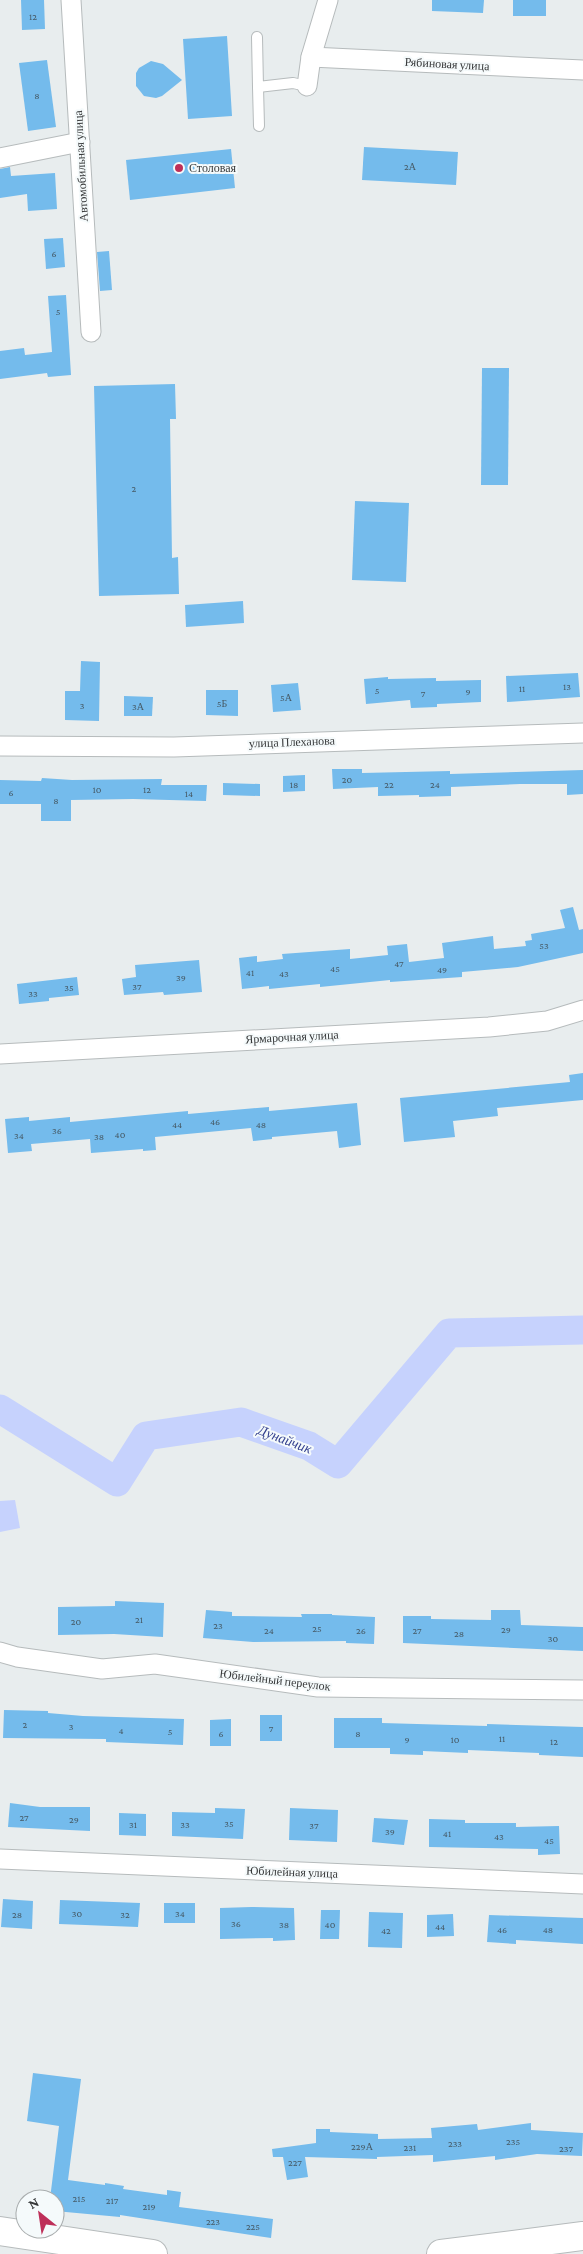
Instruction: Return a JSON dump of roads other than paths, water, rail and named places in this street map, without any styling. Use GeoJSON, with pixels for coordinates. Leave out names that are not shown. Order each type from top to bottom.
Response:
{"type":"FeatureCollection","features":[{"type":"Feature","properties":{"kind":"main road"},"geometry":{"type":"LineString","coordinates":[[0,2230],[150,2254]]}},
{"type":"Feature","properties":{"kind":"main road"},"geometry":{"type":"LineString","coordinates":[[441,2254],[583,2236]]}},
{"type":"Feature","properties":{"kind":"street","name":"Автомобильная улица"},"geometry":{"type":"LineString","coordinates":[[70,0],[91,332]]}},
{"type":"Feature","properties":{"kind":"street"},"geometry":{"type":"LineString","coordinates":[[307,86],[311,57],[328,0]]}},
{"type":"Feature","properties":{"kind":"street","name":"Рябиновая улица"},"geometry":{"type":"LineString","coordinates":[[311,57],[583,70]]}},
{"type":"Feature","properties":{"kind":"street"},"geometry":{"type":"LineString","coordinates":[[0,158],[80,142]]}},
{"type":"Feature","properties":{"kind":"street","name":"улица Плеханова"},"geometry":{"type":"LineString","coordinates":[[0,746],[174,747],[583,733]]}},
{"type":"Feature","properties":{"kind":"street","name":"Ярмарочная улица"},"geometry":{"type":"LineString","coordinates":[[0,1054],[489,1027],[547,1021],[583,1010]]}},
{"type":"Feature","properties":{"kind":"street","name":"Юбилейный переулок"},"geometry":{"type":"LineString","coordinates":[[0,1652],[17,1657],[102,1669],[155,1664],[318,1687],[583,1690]]}},
{"type":"Feature","properties":{"kind":"street","name":"Юбилейная улица"},"geometry":{"type":"LineString","coordinates":[[0,1860],[583,1884]]}},
{"type":"Feature","properties":{"kind":"lane"},"geometry":{"type":"LineString","coordinates":[[257,37],[259,126]]}},
{"type":"Feature","properties":{"kind":"lane"},"geometry":{"type":"LineString","coordinates":[[258,87],[293,83],[307,86]]}},
{"type":"Feature","properties":{"kind":"water"},"geometry":{"type":"Polygon","coordinates":[[[15,1500],[20,1528],[0,1532],[0,1501],[15,1500]]]}},
{"type":"Feature","properties":{"kind":"waterway","name":"Дунайчик"},"geometry":{"type":"LineString","coordinates":[[0,1409],[117,1482],[146,1436],[241,1422],[309,1446],[338,1464],[449,1333],[583,1330]]}},
{"type":"Feature","properties":{"kind":"place","name":"Столовая"},"geometry":{"type":"Point","coordinates":[179,168]}}]}
